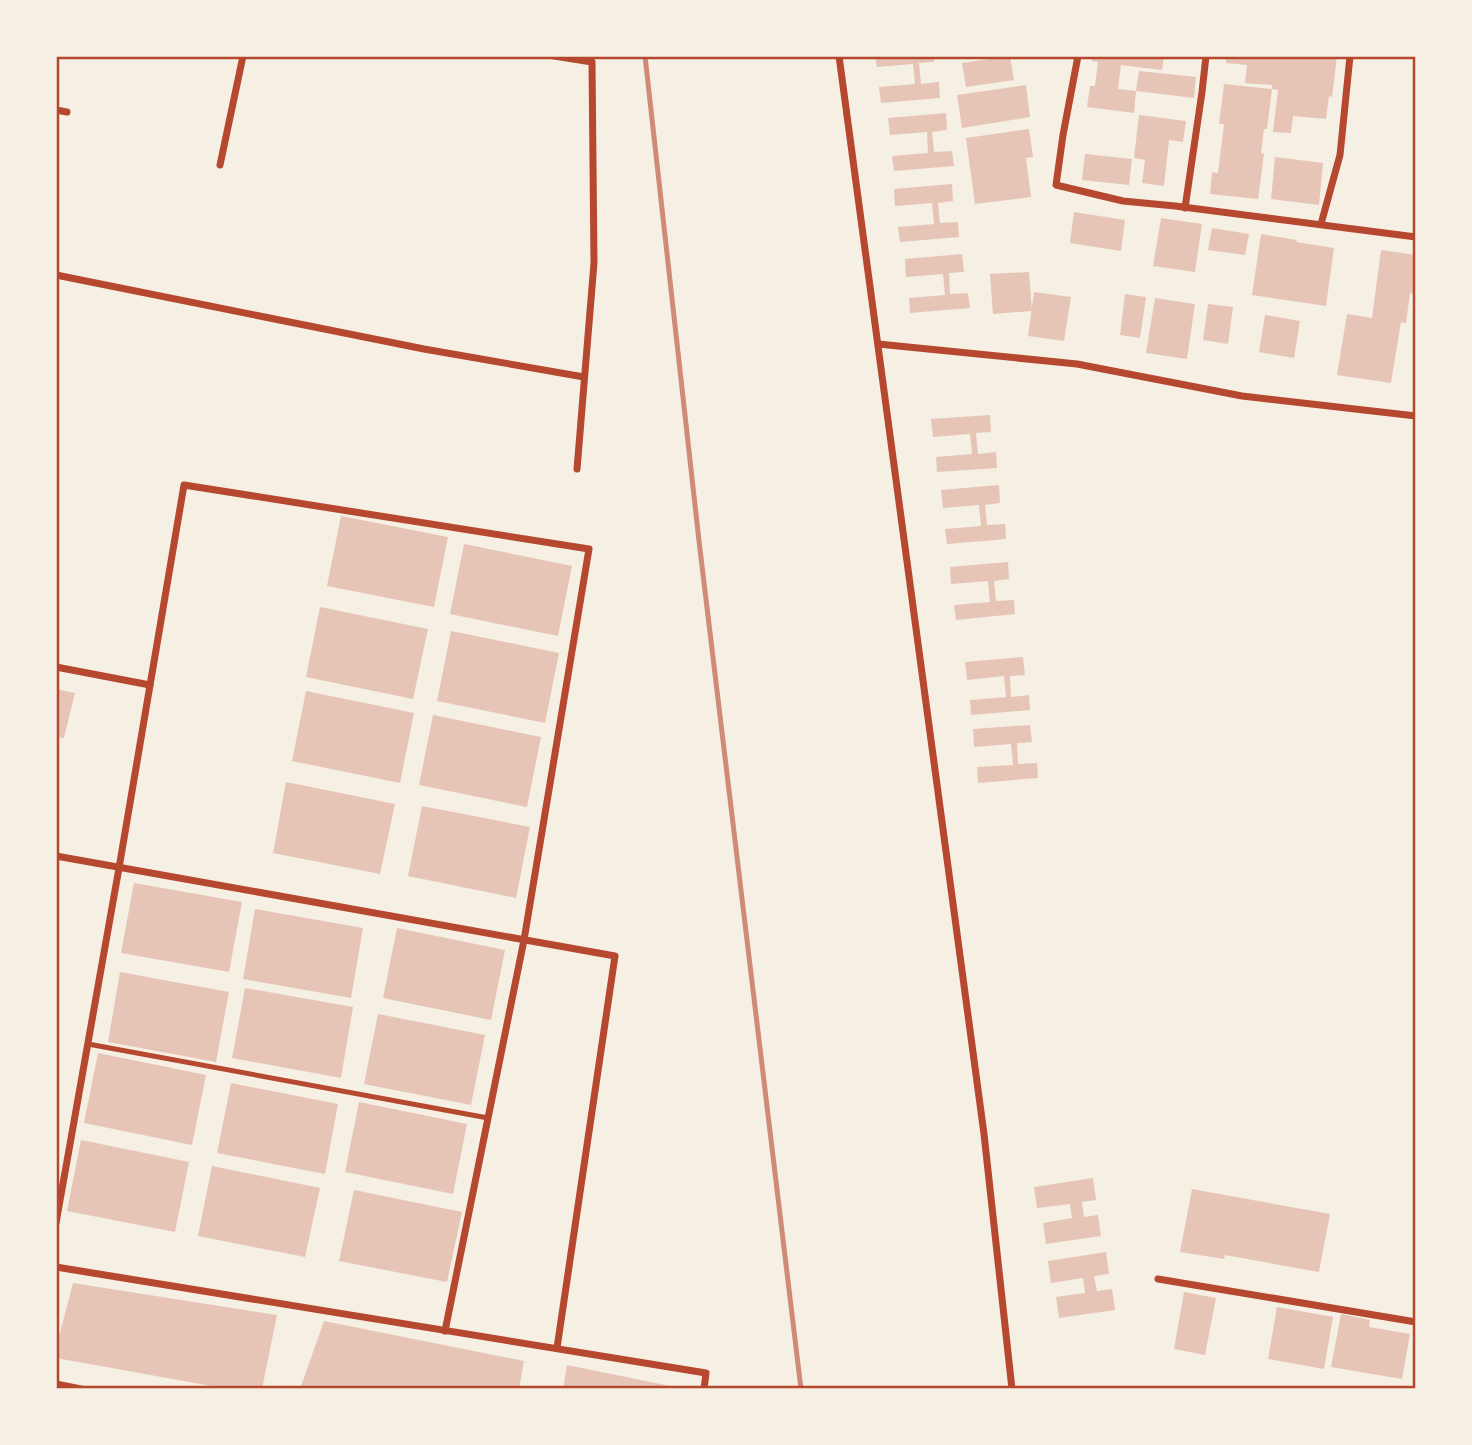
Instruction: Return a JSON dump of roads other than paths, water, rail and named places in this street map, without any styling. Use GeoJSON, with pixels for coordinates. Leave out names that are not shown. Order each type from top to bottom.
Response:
{"type":"FeatureCollection","features":[{"type":"Feature","properties":{"kind":"street"},"geometry":{"type":"LineString","coordinates":[[219,165],[243,56]]}},
{"type":"Feature","properties":{"kind":"street"},"geometry":{"type":"LineString","coordinates":[[554,56],[592,62],[594,263],[577,469]]}},
{"type":"Feature","properties":{"kind":"street"},"geometry":{"type":"LineString","coordinates":[[839,56],[984,1134],[1012,1389]]}},
{"type":"Feature","properties":{"kind":"street"},"geometry":{"type":"LineString","coordinates":[[1078,56],[1056,185],[1123,201],[1416,237]]}},
{"type":"Feature","properties":{"kind":"street"},"geometry":{"type":"LineString","coordinates":[[1185,208],[1206,56]]}},
{"type":"Feature","properties":{"kind":"street"},"geometry":{"type":"LineString","coordinates":[[1321,224],[1340,155],[1350,56]]}},
{"type":"Feature","properties":{"kind":"street"},"geometry":{"type":"LineString","coordinates":[[56,110],[67,112]]}},
{"type":"Feature","properties":{"kind":"street"},"geometry":{"type":"LineString","coordinates":[[56,275],[424,349],[584,377]]}},
{"type":"Feature","properties":{"kind":"street"},"geometry":{"type":"LineString","coordinates":[[878,344],[1077,364],[1242,396],[1416,416]]}},
{"type":"Feature","properties":{"kind":"street"},"geometry":{"type":"LineString","coordinates":[[56,1223],[184,485],[589,549],[524,940],[444,1331]]}},
{"type":"Feature","properties":{"kind":"street"},"geometry":{"type":"LineString","coordinates":[[56,667],[150,685]]}},
{"type":"Feature","properties":{"kind":"street"},"geometry":{"type":"LineString","coordinates":[[56,856],[615,956],[557,1348]]}},
{"type":"Feature","properties":{"kind":"street"},"geometry":{"type":"LineString","coordinates":[[56,1267],[706,1373],[704,1389]]}},
{"type":"Feature","properties":{"kind":"street"},"geometry":{"type":"LineString","coordinates":[[1158,1279],[1416,1322]]}},
{"type":"Feature","properties":{"kind":"street"},"geometry":{"type":"LineString","coordinates":[[56,1384],[80,1389]]}},
{"type":"Feature","properties":{"kind":"lane"},"geometry":{"type":"LineString","coordinates":[[88,1044],[488,1118]]}},
{"type":"Feature","properties":{"kind":"railway"},"geometry":{"type":"LineString","coordinates":[[645,56],[699,541],[801,1389]]}}]}
